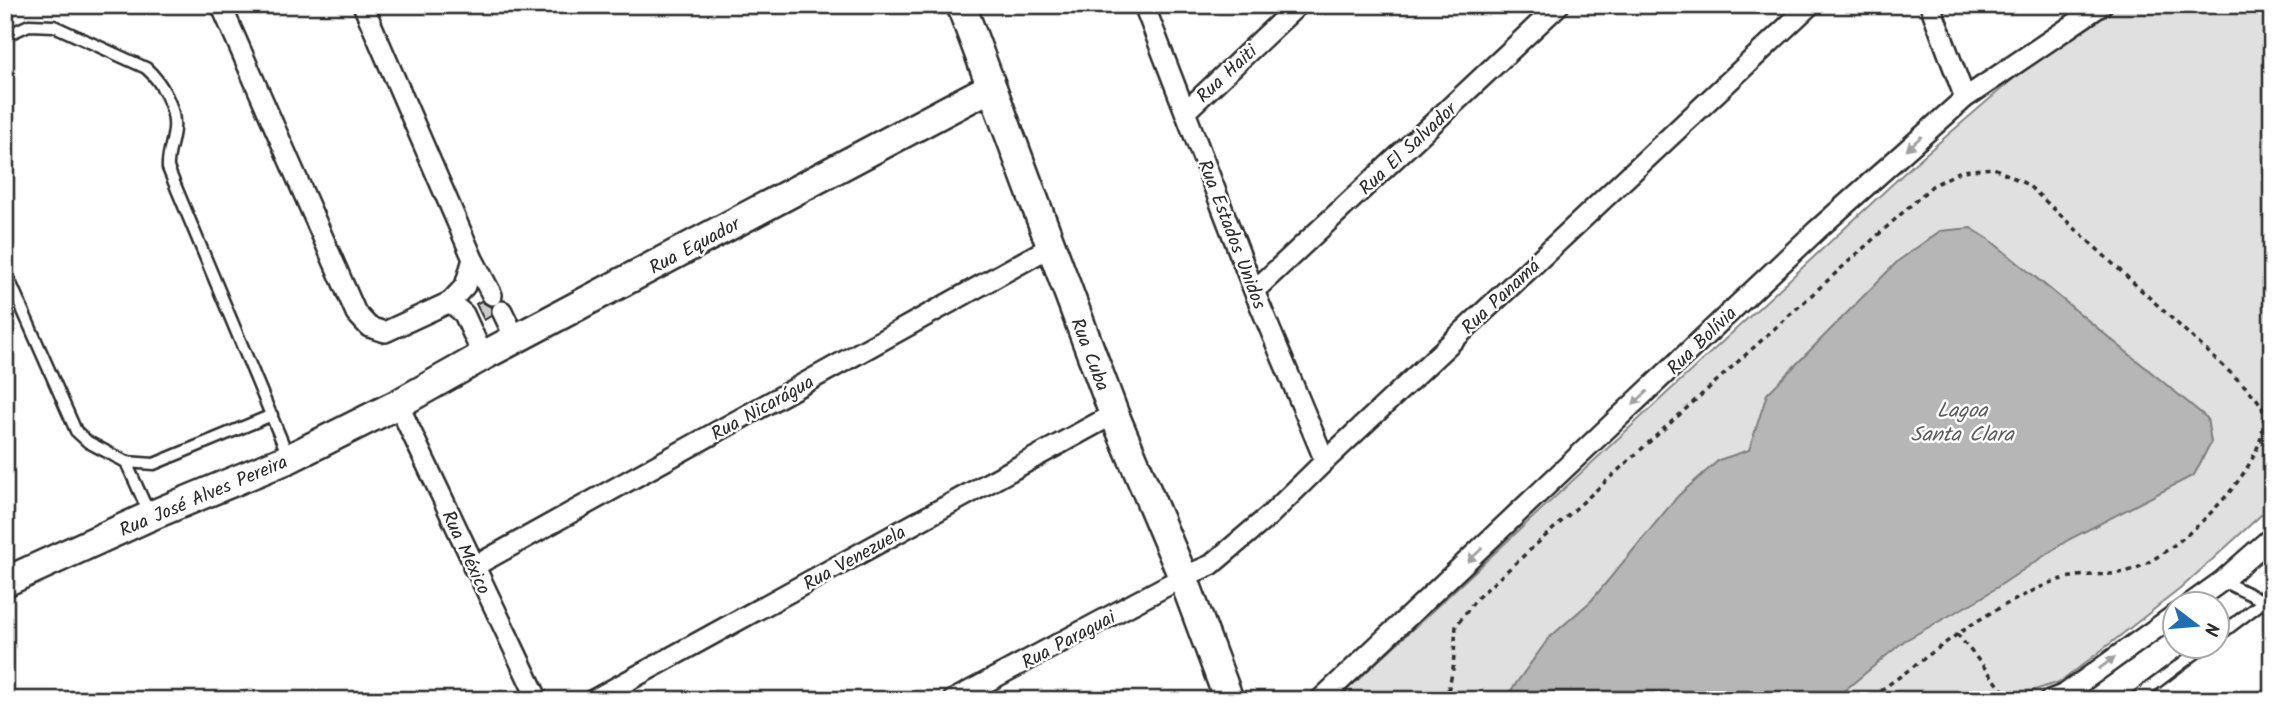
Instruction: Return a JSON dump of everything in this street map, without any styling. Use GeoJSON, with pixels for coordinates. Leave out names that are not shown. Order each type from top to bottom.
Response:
{"type":"FeatureCollection","features":[{"type":"Feature","properties":{"kind":"main road","name":"Rua Cuba"},"geometry":{"type":"LineString","coordinates":[[961,5],[1114,414],[1183,577],[1229,700]]}},
{"type":"Feature","properties":{"kind":"main road","name":"Rua Equador"},"geometry":{"type":"LineString","coordinates":[[398,404],[483,356],[991,87]]}},
{"type":"Feature","properties":{"kind":"main road","name":"Rua José Alves Pereira"},"geometry":{"type":"LineString","coordinates":[[5,582],[150,516],[290,458],[398,404]]}},
{"type":"Feature","properties":{"kind":"street"},"geometry":{"type":"LineString","coordinates":[[220,5],[356,313],[369,327],[385,332],[450,302],[465,286],[473,259]]}},
{"type":"Feature","properties":{"kind":"street"},"geometry":{"type":"LineString","coordinates":[[363,5],[473,259],[516,340]]}},
{"type":"Feature","properties":{"kind":"street","name":"Rua Estados Unidos"},"geometry":{"type":"LineString","coordinates":[[1144,5],[1254,291],[1325,461]]}},
{"type":"Feature","properties":{"kind":"street","name":"Rua Haiti"},"geometry":{"type":"LineString","coordinates":[[1185,112],[1298,5]]}},
{"type":"Feature","properties":{"kind":"street","name":"Rua El Salvador"},"geometry":{"type":"LineString","coordinates":[[1254,291],[1559,5]]}},
{"type":"Feature","properties":{"kind":"street","name":"Rua Panamá"},"geometry":{"type":"LineString","coordinates":[[1183,577],[1211,565],[1270,515],[1810,5]]}},
{"type":"Feature","properties":{"kind":"street"},"geometry":{"type":"LineString","coordinates":[[1930,5],[1965,98]]}},
{"type":"Feature","properties":{"kind":"street","name":"Rua Bolívia"},"geometry":{"type":"LineString","coordinates":[[1320,700],[1816,230],[1965,98],[2102,5]]}},
{"type":"Feature","properties":{"kind":"street","name":"Rua Nicarágua"},"geometry":{"type":"LineString","coordinates":[[473,567],[1050,247]]}},
{"type":"Feature","properties":{"kind":"street"},"geometry":{"type":"LineString","coordinates":[[450,302],[464,314],[483,356]]}},
{"type":"Feature","properties":{"kind":"street","name":"Rua México"},"geometry":{"type":"LineString","coordinates":[[398,404],[538,700]]}},
{"type":"Feature","properties":{"kind":"street","name":"Rua Venezuela"},"geometry":{"type":"LineString","coordinates":[[593,700],[1114,414]]}},
{"type":"Feature","properties":{"kind":"street"},"geometry":{"type":"LineString","coordinates":[[2209,590],[2272,537]]}},
{"type":"Feature","properties":{"kind":"street","name":"Rua Paraguai"},"geometry":{"type":"LineString","coordinates":[[953,700],[1183,577]]}},
{"type":"Feature","properties":{"kind":"street"},"geometry":{"type":"LineString","coordinates":[[2050,700],[2065,694],[2162,623]]}},
{"type":"Feature","properties":{"kind":"lane"},"geometry":{"type":"LineString","coordinates":[[5,36],[29,25],[54,26],[146,68],[158,79],[175,119],[174,133],[167,154],[168,169],[290,458]]}},
{"type":"Feature","properties":{"kind":"lane"},"geometry":{"type":"LineString","coordinates":[[5,270],[76,431],[88,442],[126,463],[154,464],[272,415]]}},
{"type":"Feature","properties":{"kind":"lane"},"geometry":{"type":"LineString","coordinates":[[126,463],[150,516]]}},
{"type":"Feature","properties":{"kind":"lane"},"geometry":{"type":"LineString","coordinates":[[2222,581],[2269,601]]}},
{"type":"Feature","properties":{"kind":"lane"},"geometry":{"type":"LineString","coordinates":[[2232,626],[2269,601]]}},
{"type":"Feature","properties":{"kind":"lane"},"geometry":{"type":"LineString","coordinates":[[2133,700],[2186,660]]}},
{"type":"Feature","properties":{"kind":"path"},"geometry":{"type":"LineString","coordinates":[[1446,700],[1453,669],[1456,626],[1477,598],[1931,186],[1961,172],[1994,168],[2028,185],[2249,390],[2261,406],[2264,425],[2262,442],[2232,493],[2205,522],[2170,548],[2138,568],[2070,577],[2004,605],[1957,634],[1866,700]]}},
{"type":"Feature","properties":{"kind":"path"},"geometry":{"type":"LineString","coordinates":[[1957,634],[2011,700]]}},
{"type":"Feature","properties":{"kind":"shaded area"},"geometry":{"type":"Polygon","coordinates":[[[2116,5],[2272,5],[2272,505],[2179,590],[2162,590],[2162,603],[2062,681],[2005,700],[1336,700],[1914,164],[2014,78],[2116,5]]]}},
{"type":"Feature","properties":{"kind":"water","name":"Lagoa Santa Clara"},"geometry":{"type":"Polygon","coordinates":[[[1971,228],[1990,240],[2207,418],[2211,442],[2194,475],[2068,540],[1981,598],[1904,641],[1833,700],[1504,700],[1549,638],[1591,601],[1678,496],[1719,460],[1749,450],[1767,394],[1898,261],[1940,231],[1971,228]]]}},
{"type":"Feature","properties":{"kind":"building"},"geometry":{"type":"Polygon","coordinates":[[[481,301],[491,307],[491,316],[484,320],[476,304],[481,301]]]}}]}
